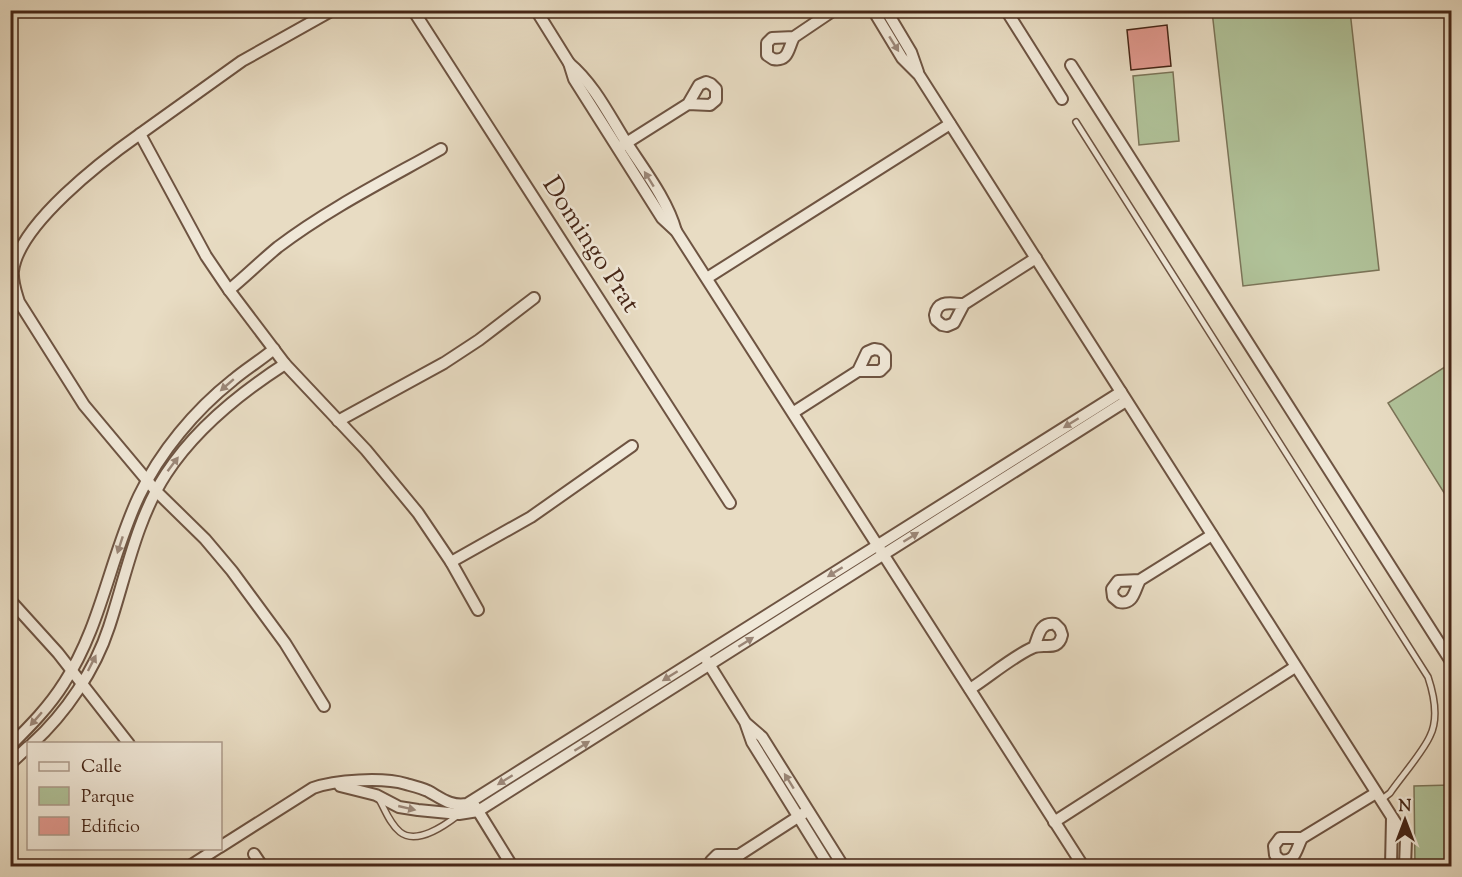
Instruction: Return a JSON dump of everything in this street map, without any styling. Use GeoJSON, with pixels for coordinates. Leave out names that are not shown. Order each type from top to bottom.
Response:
{"type":"FeatureCollection","features":[{"type":"Feature","properties":{"kind":"street"},"geometry":{"type":"LineString","coordinates":[[324,706],[285,644],[232,571],[205,539],[147,481],[84,405],[19,302],[13,285],[13,262],[48,212],[102,161],[242,61],[333,10]]}},
{"type":"Feature","properties":{"kind":"street","name":"Domingo Prat"},"geometry":{"type":"LineString","coordinates":[[413,10],[730,503]]}},
{"type":"Feature","properties":{"kind":"street"},"geometry":{"type":"LineString","coordinates":[[794,37],[834,10]]}},
{"type":"Feature","properties":{"kind":"street"},"geometry":{"type":"LineString","coordinates":[[873,10],[902,58],[919,75],[1406,839],[1405,867]]}},
{"type":"Feature","properties":{"kind":"street"},"geometry":{"type":"LineString","coordinates":[[886,10],[911,52],[919,75]]}},
{"type":"Feature","properties":{"kind":"street"},"geometry":{"type":"LineString","coordinates":[[1006,10],[1062,99]]}},
{"type":"Feature","properties":{"kind":"street"},"geometry":{"type":"LineString","coordinates":[[539,12],[569,63],[582,74],[622,146],[671,214],[676,231],[794,412],[1083,867]]}},
{"type":"Feature","properties":{"kind":"street"},"geometry":{"type":"LineString","coordinates":[[1071,65],[1452,663]]}},
{"type":"Feature","properties":{"kind":"street"},"geometry":{"type":"LineString","coordinates":[[622,146],[688,104]]}},
{"type":"Feature","properties":{"kind":"street"},"geometry":{"type":"LineString","coordinates":[[707,278],[950,124]]}},
{"type":"Feature","properties":{"kind":"street"},"geometry":{"type":"LineString","coordinates":[[140,134],[206,256],[229,291],[285,364],[393,481],[418,513],[451,561],[478,610]]}},
{"type":"Feature","properties":{"kind":"street"},"geometry":{"type":"LineString","coordinates":[[229,291],[277,248],[303,229],[441,149]]}},
{"type":"Feature","properties":{"kind":"street"},"geometry":{"type":"LineString","coordinates":[[964,304],[1036,258]]}},
{"type":"Feature","properties":{"kind":"street"},"geometry":{"type":"LineString","coordinates":[[338,421],[444,363],[479,340],[534,298]]}},
{"type":"Feature","properties":{"kind":"street"},"geometry":{"type":"LineString","coordinates":[[10,746],[50,703],[72,669],[87,638],[126,525],[147,481],[182,431],[204,406],[233,380],[274,350]]}},
{"type":"Feature","properties":{"kind":"street"},"geometry":{"type":"LineString","coordinates":[[34,742],[49,729],[82,682],[108,629],[138,531],[165,474],[210,422],[249,387],[285,364]]}},
{"type":"Feature","properties":{"kind":"street"},"geometry":{"type":"LineString","coordinates":[[794,412],[858,371]]}},
{"type":"Feature","properties":{"kind":"street"},"geometry":{"type":"LineString","coordinates":[[459,810],[706,660],[1124,396]]}},
{"type":"Feature","properties":{"kind":"street"},"geometry":{"type":"LineString","coordinates":[[451,561],[531,517],[632,446]]}},
{"type":"Feature","properties":{"kind":"street"},"geometry":{"type":"LineString","coordinates":[[1140,580],[1212,536]]}},
{"type":"Feature","properties":{"kind":"street"},"geometry":{"type":"LineString","coordinates":[[10,600],[72,669],[127,742]]}},
{"type":"Feature","properties":{"kind":"street"},"geometry":{"type":"LineString","coordinates":[[970,690],[1034,647]]}},
{"type":"Feature","properties":{"kind":"street"},"geometry":{"type":"LineString","coordinates":[[706,660],[745,722],[762,737],[829,867]]}},
{"type":"Feature","properties":{"kind":"street"},"geometry":{"type":"LineString","coordinates":[[331,784],[376,795],[399,807],[478,812],[706,660]]}},
{"type":"Feature","properties":{"kind":"street"},"geometry":{"type":"LineString","coordinates":[[1054,822],[1295,667]]}},
{"type":"Feature","properties":{"kind":"street"},"geometry":{"type":"LineString","coordinates":[[10,764],[27,748]]}},
{"type":"Feature","properties":{"kind":"street"},"geometry":{"type":"LineString","coordinates":[[222,846],[313,788],[331,784],[364,781],[403,783],[427,791],[459,810]]}},
{"type":"Feature","properties":{"kind":"street"},"geometry":{"type":"LineString","coordinates":[[1302,838],[1378,797]]}},
{"type":"Feature","properties":{"kind":"street"},"geometry":{"type":"LineString","coordinates":[[472,801],[512,867]]}},
{"type":"Feature","properties":{"kind":"street"},"geometry":{"type":"LineString","coordinates":[[710,867],[711,861],[717,855],[739,855],[803,814]]}},
{"type":"Feature","properties":{"kind":"street"},"geometry":{"type":"LineString","coordinates":[[803,814],[843,867]]}},
{"type":"Feature","properties":{"kind":"street"},"geometry":{"type":"LineString","coordinates":[[1391,867],[1392,818]]}},
{"type":"Feature","properties":{"kind":"street"},"geometry":{"type":"LineString","coordinates":[[190,867],[216,850]]}},
{"type":"Feature","properties":{"kind":"street"},"geometry":{"type":"LineString","coordinates":[[254,854],[261,867]]}},
{"type":"Feature","properties":{"kind":"street"},"geometry":{"type":"LineString","coordinates":[[734,867],[739,855]]}},
{"type":"Feature","properties":{"kind":"lane"},"geometry":{"type":"LineString","coordinates":[[1076,122],[1428,677],[1434,707],[1434,723],[1430,736],[1390,793],[1378,797]]}},
{"type":"Feature","properties":{"kind":"lane"},"geometry":{"type":"LineString","coordinates":[[376,795],[398,830],[408,836],[432,831],[445,825],[459,810]]}},
{"type":"Feature","properties":{"kind":"green space"},"geometry":{"type":"Polygon","coordinates":[[[1212,11],[1350,11],[1379,270],[1243,286],[1212,11]]]}},
{"type":"Feature","properties":{"kind":"green space"},"geometry":{"type":"Polygon","coordinates":[[[1173,72],[1179,141],[1139,145],[1133,76],[1173,72]]]}},
{"type":"Feature","properties":{"kind":"green space"},"geometry":{"type":"Polygon","coordinates":[[[1451,363],[1451,504],[1388,403],[1451,363]]]}},
{"type":"Feature","properties":{"kind":"green space"},"geometry":{"type":"Polygon","coordinates":[[[1451,785],[1451,866],[1415,866],[1414,786],[1451,785]]]}},
{"type":"Feature","properties":{"kind":"building"},"geometry":{"type":"Polygon","coordinates":[[[1167,25],[1171,66],[1131,70],[1127,30],[1167,25]]]}}]}
